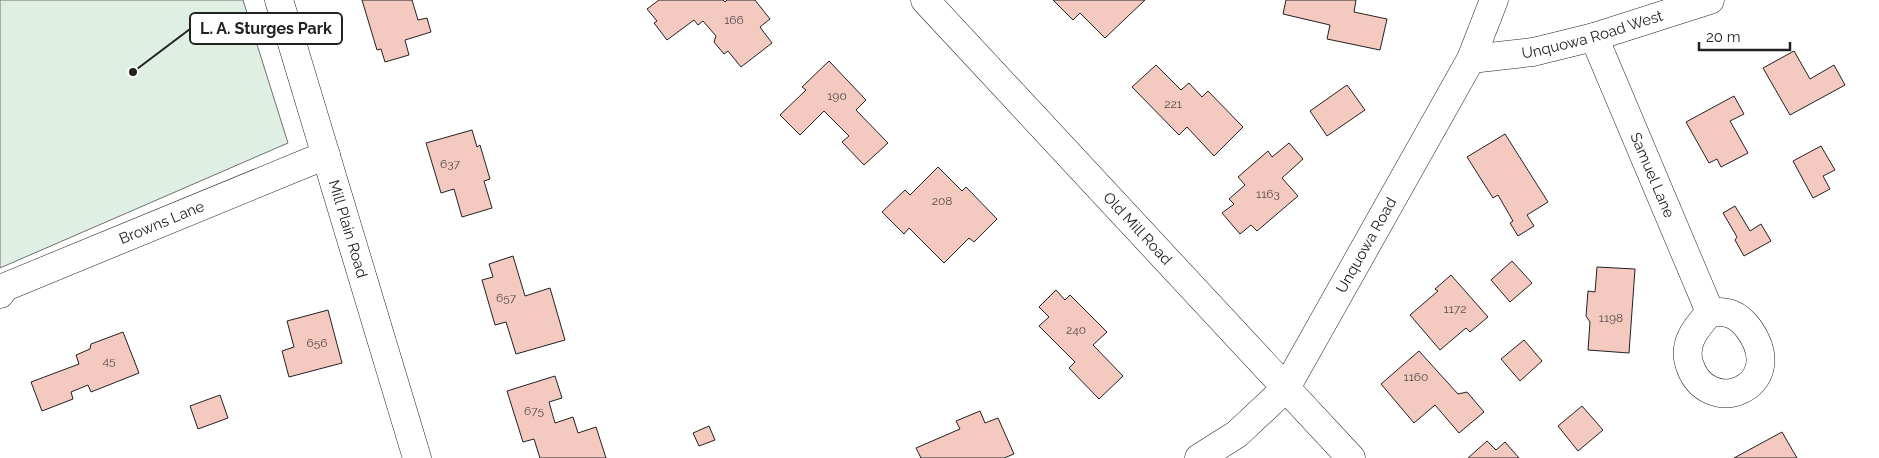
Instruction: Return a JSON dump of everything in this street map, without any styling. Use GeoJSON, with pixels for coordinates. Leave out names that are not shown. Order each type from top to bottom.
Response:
{"type":"FeatureCollection","features":[{"type":"Feature","properties":{"kind":"street","name":"Mill Plain Road"},"geometry":{"type":"LineString","coordinates":[[279,0],[417,458]]}},
{"type":"Feature","properties":{"kind":"street","name":"Old Mill Road"},"geometry":{"type":"LineString","coordinates":[[925,0],[1351,458]]}},
{"type":"Feature","properties":{"kind":"street","name":"Unquowa Road"},"geometry":{"type":"LineString","coordinates":[[1199,458],[1237,434],[1286,388],[1471,59],[1494,0]]}},
{"type":"Feature","properties":{"kind":"street","name":"Unquowa Road West"},"geometry":{"type":"LineString","coordinates":[[1471,59],[1533,52],[1594,37],[1710,0]]}},
{"type":"Feature","properties":{"kind":"street","name":"Samuel Lane"},"geometry":{"type":"LineString","coordinates":[[1594,37],[1710,312]]}},
{"type":"Feature","properties":{"kind":"street","name":"Browns Lane"},"geometry":{"type":"LineString","coordinates":[[0,294],[5,287],[326,155]]}},
{"type":"Feature","properties":{"kind":"green space"},"geometry":{"type":"Polygon","coordinates":[[[0,0],[243,0],[288,143],[0,268],[0,0]]]}},
{"type":"Feature","properties":{"kind":"building"},"geometry":{"type":"Polygon","coordinates":[[[362,0],[412,0],[418,20],[427,18],[431,32],[405,40],[409,55],[385,62],[381,49],[377,50],[362,0]]]}},
{"type":"Feature","properties":{"kind":"building"},"geometry":{"type":"Polygon","coordinates":[[[659,0],[723,0],[725,2],[727,0],[755,0],[770,19],[760,27],[772,43],[741,67],[728,51],[724,54],[714,42],[716,36],[703,21],[698,25],[694,20],[667,40],[654,23],[657,21],[647,9],[659,0]]]}},
{"type":"Feature","properties":{"kind":"building"},"geometry":{"type":"Polygon","coordinates":[[[1053,0],[1145,0],[1105,38],[1080,13],[1073,20],[1053,0]]]}},
{"type":"Feature","properties":{"kind":"building"},"geometry":{"type":"Polygon","coordinates":[[[1286,0],[1356,0],[1354,12],[1387,19],[1380,50],[1327,39],[1330,25],[1283,14],[1286,0]]]}},
{"type":"Feature","properties":{"kind":"building"},"geometry":{"type":"Polygon","coordinates":[[[1794,51],[1810,79],[1834,65],[1845,85],[1790,115],[1763,68],[1794,51]]]}},
{"type":"Feature","properties":{"kind":"building"},"geometry":{"type":"Polygon","coordinates":[[[829,61],[866,100],[856,110],[888,143],[864,165],[842,142],[849,136],[824,111],[800,135],[780,115],[806,90],[802,87],[829,61]]]}},
{"type":"Feature","properties":{"kind":"building"},"geometry":{"type":"Polygon","coordinates":[[[1156,65],[1181,90],[1189,83],[1202,97],[1208,91],[1243,127],[1214,156],[1187,127],[1179,135],[1132,87],[1156,65]]]}},
{"type":"Feature","properties":{"kind":"building"},"geometry":{"type":"Polygon","coordinates":[[[1347,85],[1365,110],[1327,136],[1310,111],[1347,85]]]}},
{"type":"Feature","properties":{"kind":"building"},"geometry":{"type":"Polygon","coordinates":[[[1734,96],[1744,114],[1730,121],[1748,153],[1721,167],[1717,159],[1709,163],[1686,122],[1734,96]]]}},
{"type":"Feature","properties":{"kind":"building"},"geometry":{"type":"Polygon","coordinates":[[[472,130],[477,147],[480,145],[490,179],[484,181],[492,208],[462,217],[454,189],[441,193],[426,143],[472,130]]]}},
{"type":"Feature","properties":{"kind":"building"},"geometry":{"type":"Polygon","coordinates":[[[1505,134],[1548,202],[1527,215],[1534,226],[1518,236],[1510,223],[1513,221],[1498,195],[1493,198],[1467,157],[1505,134]]]}},
{"type":"Feature","properties":{"kind":"building"},"geometry":{"type":"Polygon","coordinates":[[[1289,143],[1303,159],[1282,178],[1298,196],[1257,231],[1251,225],[1240,234],[1222,213],[1234,204],[1229,199],[1245,185],[1238,177],[1268,151],[1272,157],[1289,143]]]}},
{"type":"Feature","properties":{"kind":"building"},"geometry":{"type":"Polygon","coordinates":[[[1821,146],[1835,170],[1823,176],[1830,189],[1813,198],[1793,161],[1821,146]]]}},
{"type":"Feature","properties":{"kind":"building"},"geometry":{"type":"Polygon","coordinates":[[[938,167],[962,191],[966,187],[997,219],[974,242],[969,238],[944,263],[909,228],[904,234],[882,212],[905,190],[910,195],[938,167]]]}},
{"type":"Feature","properties":{"kind":"building"},"geometry":{"type":"Polygon","coordinates":[[[1735,206],[1750,231],[1761,224],[1771,241],[1744,256],[1735,240],[1737,237],[1723,213],[1735,206]]]}},
{"type":"Feature","properties":{"kind":"building"},"geometry":{"type":"Polygon","coordinates":[[[513,256],[525,296],[550,288],[565,340],[516,354],[506,322],[495,325],[482,280],[493,277],[489,264],[513,256]]]}},
{"type":"Feature","properties":{"kind":"building"},"geometry":{"type":"Polygon","coordinates":[[[1512,261],[1532,283],[1510,302],[1491,280],[1512,261]]]}},
{"type":"Feature","properties":{"kind":"building"},"geometry":{"type":"Polygon","coordinates":[[[1597,267],[1635,269],[1629,353],[1588,350],[1590,322],[1586,316],[1588,291],[1595,292],[1597,267]]]}},
{"type":"Feature","properties":{"kind":"building"},"geometry":{"type":"Polygon","coordinates":[[[1451,275],[1488,317],[1470,332],[1466,328],[1440,350],[1410,315],[1438,291],[1435,289],[1451,275]]]}},
{"type":"Feature","properties":{"kind":"building"},"geometry":{"type":"Polygon","coordinates":[[[1056,290],[1065,300],[1070,295],[1107,332],[1093,345],[1123,376],[1099,399],[1069,368],[1075,362],[1039,326],[1049,317],[1039,307],[1056,290]]]}},
{"type":"Feature","properties":{"kind":"building"},"geometry":{"type":"Polygon","coordinates":[[[328,310],[342,363],[289,377],[282,351],[294,347],[287,321],[328,310]]]}},
{"type":"Feature","properties":{"kind":"building"},"geometry":{"type":"Polygon","coordinates":[[[123,332],[139,373],[91,392],[88,385],[71,392],[73,399],[42,411],[31,382],[79,364],[76,355],[90,349],[91,344],[123,332]]]}},
{"type":"Feature","properties":{"kind":"building"},"geometry":{"type":"Polygon","coordinates":[[[1524,340],[1542,361],[1520,381],[1501,359],[1524,340]]]}},
{"type":"Feature","properties":{"kind":"building"},"geometry":{"type":"Polygon","coordinates":[[[1419,351],[1458,394],[1467,392],[1484,412],[1459,433],[1435,405],[1414,423],[1381,384],[1419,351]]]}},
{"type":"Feature","properties":{"kind":"building"},"geometry":{"type":"Polygon","coordinates":[[[555,376],[562,398],[549,402],[555,423],[573,417],[578,433],[596,427],[606,458],[540,458],[534,439],[523,442],[507,391],[555,376]]]}},
{"type":"Feature","properties":{"kind":"building"},"geometry":{"type":"Polygon","coordinates":[[[220,395],[228,418],[198,429],[190,406],[220,395]]]}},
{"type":"Feature","properties":{"kind":"building"},"geometry":{"type":"Polygon","coordinates":[[[1582,406],[1603,430],[1578,451],[1558,426],[1582,406]]]}},
{"type":"Feature","properties":{"kind":"building"},"geometry":{"type":"Polygon","coordinates":[[[980,411],[985,423],[998,418],[1014,454],[1004,458],[921,458],[916,448],[960,429],[956,421],[980,411]]]}},
{"type":"Feature","properties":{"kind":"building"},"geometry":{"type":"Polygon","coordinates":[[[709,426],[715,440],[699,446],[693,433],[709,426]]]}},
{"type":"Feature","properties":{"kind":"building"},"geometry":{"type":"Polygon","coordinates":[[[1782,432],[1797,458],[1734,458],[1782,432]]]}},
{"type":"Feature","properties":{"kind":"building"},"geometry":{"type":"Polygon","coordinates":[[[1487,441],[1496,450],[1505,442],[1519,458],[1468,458],[1487,441]]]}},
{"type":"Feature","properties":{"kind":"place","name":"L. A. Sturges Park"},"geometry":{"type":"Point","coordinates":[133,72]}}]}
